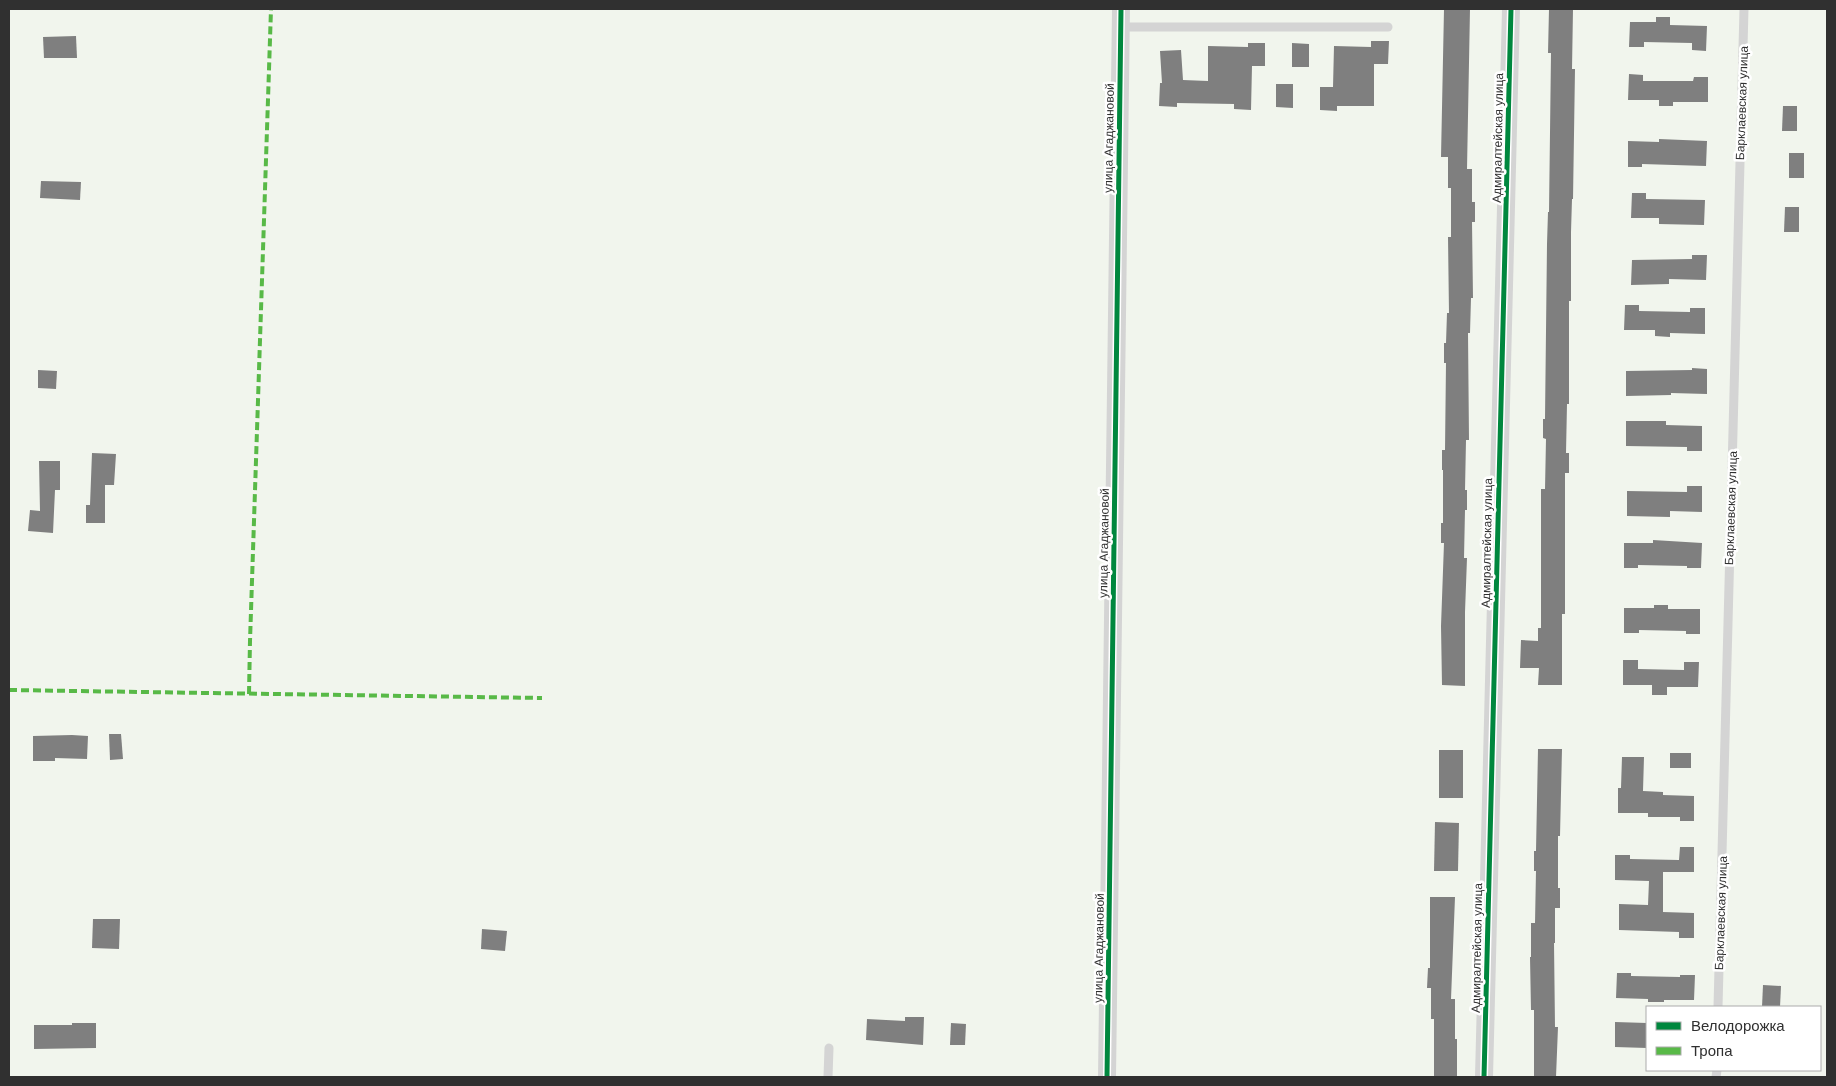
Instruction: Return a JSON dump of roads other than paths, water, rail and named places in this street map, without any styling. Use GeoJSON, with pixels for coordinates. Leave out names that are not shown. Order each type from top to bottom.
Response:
{"type":"FeatureCollection","features":[{"type":"Feature","properties":{"kind":"street","name":"улица Агаджановой"},"geometry":{"type":"LineString","coordinates":[[1108,1077],[1121,9]]}},
{"type":"Feature","properties":{"kind":"street","name":"Адмиралтейская улица"},"geometry":{"type":"LineString","coordinates":[[1484,1077],[1511,9]]}},
{"type":"Feature","properties":{"kind":"lane","name":"Барклаевская улица"},"geometry":{"type":"LineString","coordinates":[[1718,1006],[1744,9]]}},
{"type":"Feature","properties":{"kind":"lane"},"geometry":{"type":"LineString","coordinates":[[1121,27],[1388,26]]}},
{"type":"Feature","properties":{"kind":"lane"},"geometry":{"type":"LineString","coordinates":[[828,1077],[830,1048]]}}]}
